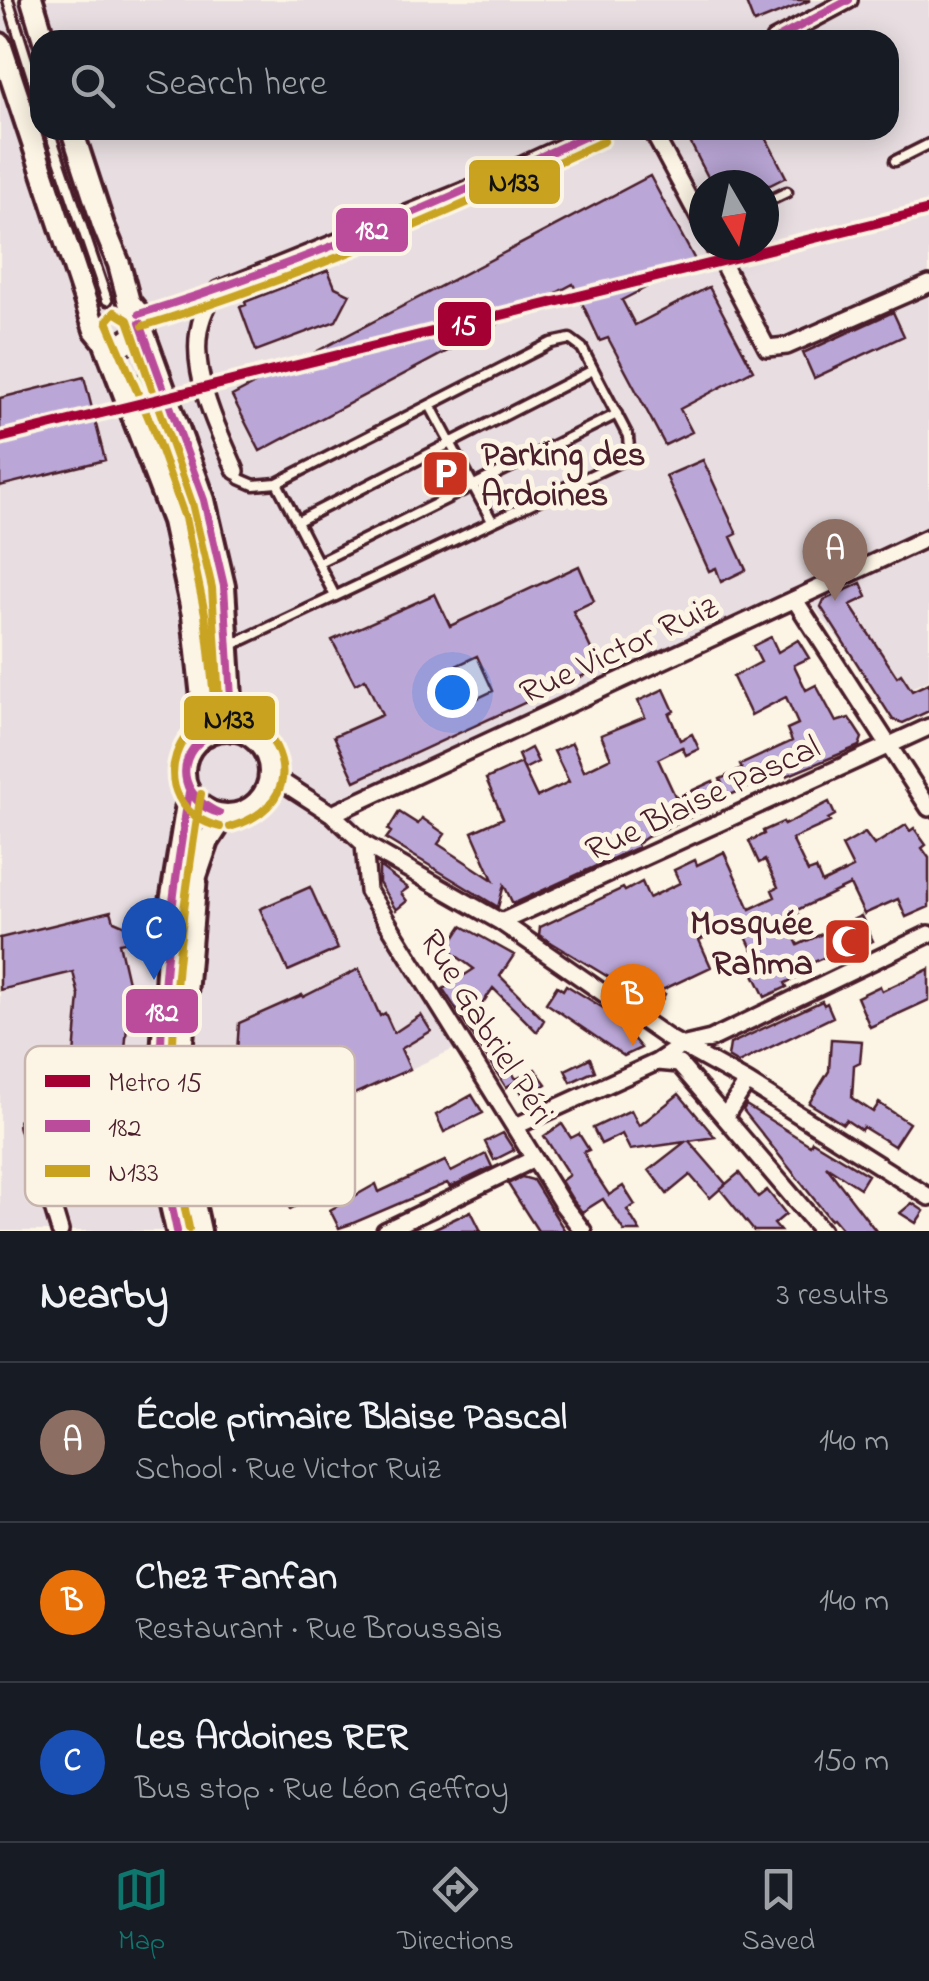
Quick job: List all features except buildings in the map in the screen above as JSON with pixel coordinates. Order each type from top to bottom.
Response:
[{"type":"street","points":[[32,0],[41,30]]},
{"type":"street","points":[[793,30],[849,0]]},
{"type":"street","points":[[0,44],[30,139]]},
{"type":"street","points":[[30,140],[68,259],[172,521],[193,615],[206,736]]},
{"type":"street","points":[[75,140],[129,302],[139,314],[204,500],[224,586],[233,730]]},
{"type":"street","points":[[236,471],[209,406],[198,357],[201,318],[218,290],[486,182],[577,140]]},
{"type":"street","points":[[657,140],[689,200]]},
{"type":"street","points":[[721,260],[766,348],[787,346],[929,284]]},
{"type":"street","points":[[99,332],[115,345],[127,342],[140,323]]},
{"type":"street","name":"Rue Victor Ruiz","points":[[332,814],[929,537]]},
{"type":"street","points":[[795,600],[929,808]]},
{"type":"street","name":"Rue Blaise Pascal","points":[[500,922],[929,727]]},
{"type":"street","points":[[163,1046],[173,887],[189,792],[186,760],[206,736],[233,730],[261,746],[268,759],[267,789],[247,811],[226,816],[209,812],[189,792]]},
{"type":"street","points":[[270,774],[332,814],[364,844],[500,922],[681,1046],[748,1082],[929,1197]]},
{"type":"street","points":[[182,1046],[196,876],[208,841],[226,816]]},
{"type":"street","name":"Rue Gabriel Péri","points":[[364,844],[368,891],[582,1231]]},
{"type":"street","points":[[516,1126],[657,1062],[681,1046],[711,1039],[929,934]]},
{"type":"street","points":[[657,1062],[680,1064],[822,1231]]},
{"type":"street","points":[[726,1116],[748,1082]]},
{"type":"street","points":[[385,1231],[534,1159]]},
{"type":"street","points":[[52,1206],[60,1231]]},
{"type":"street","points":[[171,1206],[177,1231]]},
{"type":"street","points":[[195,1206],[200,1231]]},
{"type":"lane","points":[[8,0],[30,70]]},
{"type":"lane","points":[[52,140],[107,300]]},
{"type":"lane","points":[[895,161],[929,144]]},
{"type":"lane","points":[[779,196],[787,192]]},
{"type":"lane","points":[[228,648],[618,462],[629,448],[628,436],[582,348],[570,339],[551,343],[277,483],[254,485],[240,479],[236,471]]},
{"type":"lane","points":[[298,521],[593,370]]},
{"type":"lane","points":[[430,404],[492,521]]},
{"type":"lane","points":[[319,562],[617,414]]},
{"type":"lane","points":[[277,483],[335,596]]},
{"type":"shaded area","points":[[0,0],[929,0],[929,533],[352,804],[364,844],[368,891],[465,1044],[355,1095],[355,1046],[25,1046],[25,1206],[171,1206],[177,1231],[0,1231]]},
{"type":"shaded area","points":[[929,537],[929,680],[885,699],[806,597]]},
{"type":"green space","points":[[144,372],[199,516],[214,577],[195,564],[185,520],[131,376]]},
{"type":"green space","points":[[198,576],[216,593],[220,664],[215,665]]},
{"type":"metro line","name":"15","points":[[0,438],[929,210]]},
{"type":"transit line","name":"182","points":[[793,30],[849,0]]},
{"type":"transit line","name":"182","points":[[139,314],[372,230],[577,140]]},
{"type":"transit line","name":"N133","points":[[143,326],[319,265],[604,141]]},
{"type":"transit line","name":"N133","points":[[218,734],[205,614],[185,518],[154,431],[107,321],[115,312],[128,320],[192,503],[212,588],[221,731]]},
{"type":"transit line","name":"182","points":[[140,323],[204,500],[224,586],[233,730]]},
{"type":"transit line","name":"N133","points":[[220,827],[194,815],[179,797],[173,776],[176,755],[186,736],[203,723],[223,717],[248,722],[268,735],[276,747],[282,775],[280,788],[266,808],[230,827]]},
{"type":"transit line","name":"182","points":[[203,739],[187,760],[187,780],[198,799],[219,813]]},
{"type":"transit line","name":"182","points":[[203,739],[188,759],[186,781],[197,801],[219,813]]},
{"type":"transit line","name":"182","points":[[161,1046],[167,956],[189,792]]},
{"type":"transit line","name":"N133","points":[[173,1046],[185,901],[201,794]]},
{"type":"transit line","name":"182","points":[[172,1206],[177,1231]]},
{"type":"transit line","name":"N133","points":[[185,1206],[189,1228]]},
{"type":"place","name":"Parking des Ardoines","points":[[446,473]]},
{"type":"place","name":"École primaire Blaise Pascal","points":[[835,601]]},
{"type":"place","name":"Mosquée Rahma","points":[[848,942]]},
{"type":"place","name":"Les Ardoines RER","points":[[154,980]]},
{"type":"place","name":"Chez Fanfan","points":[[633,1046]]}]
